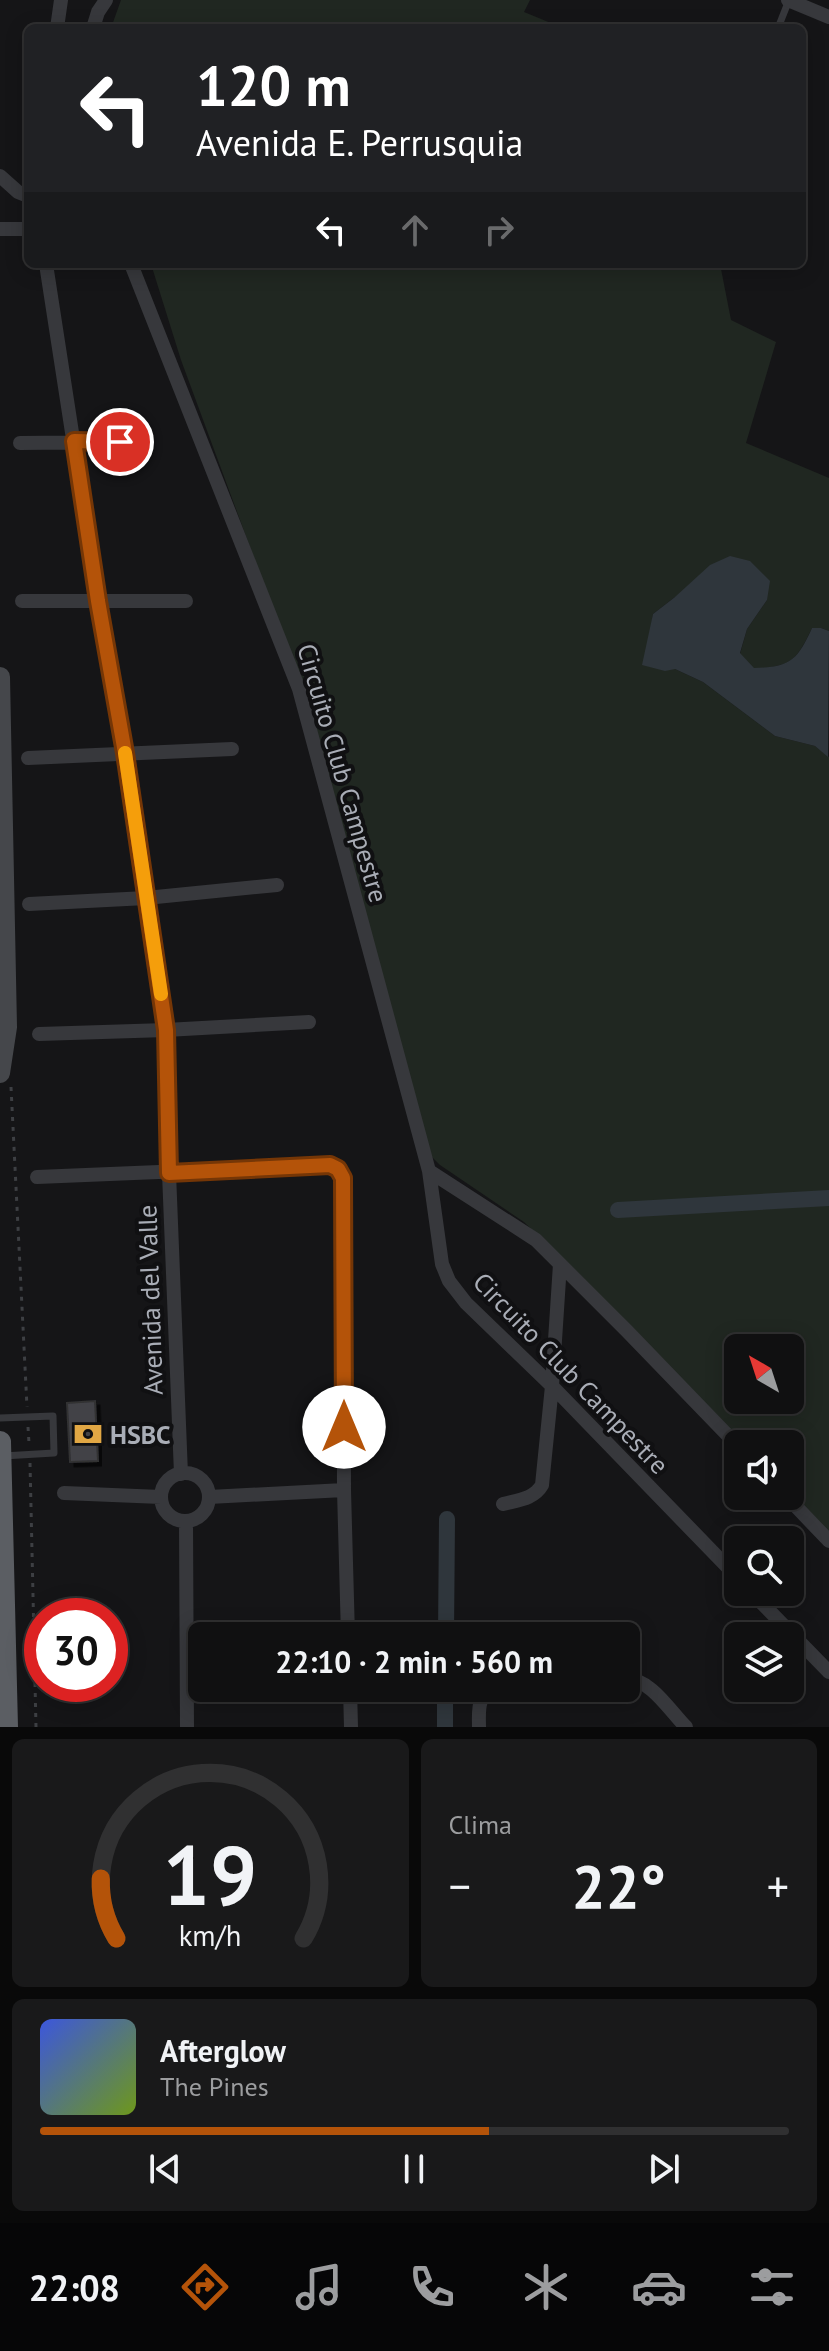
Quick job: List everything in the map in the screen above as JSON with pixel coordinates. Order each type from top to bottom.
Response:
[{"type":"highway","points":[[0,1442],[7,1727]]},
{"type":"main road","points":[[0,677],[7,1027],[5,1074]]},
{"type":"street","points":[[58,24],[61,0]]},
{"type":"street","points":[[94,24],[106,0]]},
{"type":"street","points":[[788,0],[829,17]]},
{"type":"street","points":[[0,176],[24,194]]},
{"type":"street","points":[[0,229],[24,229]]},
{"type":"street","name":"Avenida del Valle","points":[[47,268],[166,1030],[181,1474]]},
{"type":"street","name":"Circuito Club Campestre","points":[[133,268],[299,689],[429,1171],[442,1264],[449,1281],[466,1303],[552,1386],[724,1564]]},
{"type":"street","points":[[20,443],[120,442]]},
{"type":"street","points":[[22,601],[186,601]]},
{"type":"street","points":[[28,758],[232,749]]},
{"type":"street","points":[[29,904],[146,898],[277,885]]},
{"type":"street","points":[[39,1034],[309,1022]]},
{"type":"street","points":[[37,1177],[330,1165],[338,1169],[343,1178],[348,1622]]},
{"type":"street","points":[[429,1171],[536,1240],[724,1431]]},
{"type":"street","points":[[503,1504],[532,1496],[542,1485],[560,1264]]},
{"type":"street","points":[[181,1474],[194,1475],[202,1480],[209,1497],[202,1514],[186,1522],[168,1514],[161,1497],[168,1480],[181,1474]]},
{"type":"street","points":[[209,1497],[344,1490]]},
{"type":"street","points":[[64,1493],[161,1497]]},
{"type":"street","points":[[799,1510],[829,1541]]},
{"type":"street","points":[[186,1522],[187,1727]]},
{"type":"street","points":[[765,1606],[829,1672]]},
{"type":"street","points":[[640,1686],[686,1727]]},
{"type":"street","points":[[350,1702],[351,1727]]},
{"type":"street","points":[[479,1727],[482,1702]]},
{"type":"lane","points":[[779,24],[788,0]]},
{"type":"lane","points":[[0,1418],[53,1416],[54,1453],[0,1456]]},
{"type":"path","points":[[5,1074],[29,1455],[36,1727]]},
{"type":"shaded area","points":[[121,0],[530,0],[524,12],[553,24],[112,24]]},
{"type":"shaded area","points":[[152,268],[721,269],[731,320],[776,342],[746,443],[829,478],[829,631],[812,628],[791,660],[754,669],[740,654],[747,629],[767,600],[675,597],[653,614],[651,627],[675,669],[703,682],[775,736],[815,746],[829,757],[829,1532],[804,1506],[804,1430],[731,1430],[630,1325],[524,1222],[440,1165],[429,1154],[302,688],[181,360]]},
{"type":"shaded area","points":[[730,556],[750,561],[770,581],[767,600],[747,629],[740,653],[754,668],[776,666],[791,660],[802,648],[812,628],[829,631],[828,757],[815,746],[775,736],[703,682],[675,669],[665,671],[642,665],[653,614],[710,565]]},
{"type":"building","points":[[95,1401],[98,1461],[70,1462],[67,1403]]},
{"type":"waterway","points":[[618,1210],[829,1198]]},
{"type":"waterway","points":[[446,1622],[447,1519]]},
{"type":"waterway","points":[[445,1702],[445,1727]]},
{"type":"slow traffic","points":[[125,753],[161,994]]},
{"type":"place","name":"HSBC","points":[[88,1434]]},
{"type":"route","points":[[120,442],[74,441],[166,1030],[169,1173],[330,1165],[341,1173],[344,1427]]}]
